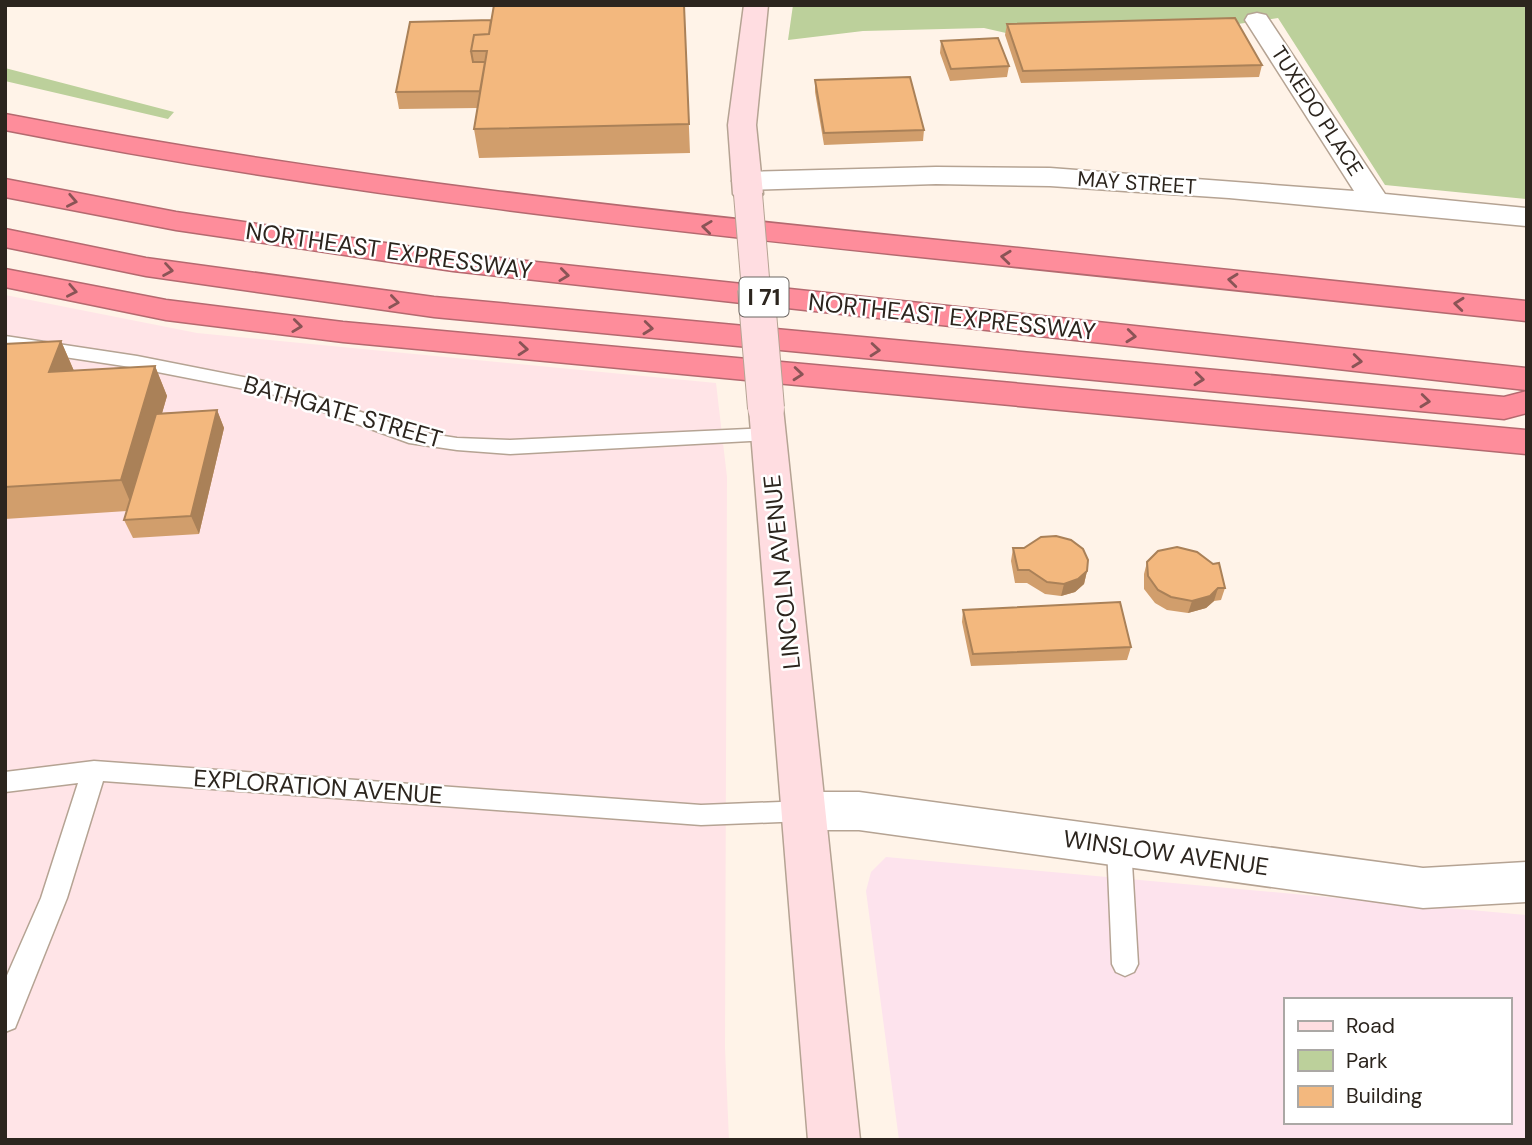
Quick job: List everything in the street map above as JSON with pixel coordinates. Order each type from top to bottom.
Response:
[{"type":"highway","points":[[5,122],[206,162],[435,195],[725,229],[1527,311]]},
{"type":"highway","name":"NORTHEAST EXPRESSWAY","points":[[5,188],[176,221],[453,262],[1527,379]]},
{"type":"highway","points":[[5,239],[146,267],[434,307],[1504,408],[1527,402]]},
{"type":"highway","points":[[5,278],[166,310],[343,332],[1527,442]]},
{"type":"street","name":"LINCOLN AVENUE","points":[[756,5],[741,125],[834,1140]]},
{"type":"street","name":"TUXEDO PLACE","points":[[1257,20],[1376,203]]},
{"type":"street","name":"MAY STREET","points":[[747,188],[955,175],[1050,177],[1527,217]]},
{"type":"street","name":"WINSLOW AVENUE","points":[[805,811],[859,811],[1423,888],[1525,885]]},
{"type":"lane","name":"BATHGATE STREET","points":[[5,342],[137,362],[284,391],[416,438],[457,444],[510,446],[767,421]]},
{"type":"lane","name":"EXPLORATION AVENUE","points":[[5,782],[94,771],[701,815],[805,811]]},
{"type":"lane","points":[[5,1020],[9,993],[54,898],[94,771]]},
{"type":"lane","points":[[1119,846],[1125,964]]},
{"type":"shaded area","points":[[5,295],[197,333],[716,383],[727,477],[725,1048],[729,1140],[5,1140]]},
{"type":"shaded area","points":[[886,857],[1527,915],[1527,1140],[899,1140],[866,891],[871,872]]},
{"type":"green space","points":[[793,5],[1527,5],[1527,199],[1385,185],[1278,18],[1231,25],[1006,33],[984,28],[863,31],[788,40]]},
{"type":"green space","points":[[5,68],[174,112],[168,119],[5,81]]},
{"type":"building","points":[[494,5],[684,5],[689,124],[474,129],[487,51],[471,51],[474,35],[489,34]]},
{"type":"building","points":[[1235,18],[1262,65],[1023,71],[1007,24]]},
{"type":"building","points":[[491,20],[489,34],[474,35],[471,51],[473,62],[485,62],[480,91],[396,92],[410,22]]},
{"type":"building","points":[[998,38],[1009,66],[951,69],[941,41]]},
{"type":"building","points":[[910,77],[924,130],[824,133],[815,80]]},
{"type":"building","points":[[61,341],[49,372],[155,366],[121,480],[5,487],[5,344]]},
{"type":"building","points":[[217,410],[191,516],[124,520],[156,414]]},
{"type":"building","points":[[1056,536],[1071,540],[1083,549],[1088,560],[1087,571],[1078,579],[1064,584],[1047,582],[1029,570],[1018,570],[1013,548],[1024,548],[1041,537]]},
{"type":"building","points":[[1177,547],[1197,552],[1213,564],[1219,563],[1225,588],[1218,588],[1210,596],[1192,601],[1171,597],[1158,590],[1148,576],[1147,562],[1158,551]]},
{"type":"building","points":[[1120,602],[1131,647],[973,654],[963,610]]}]
